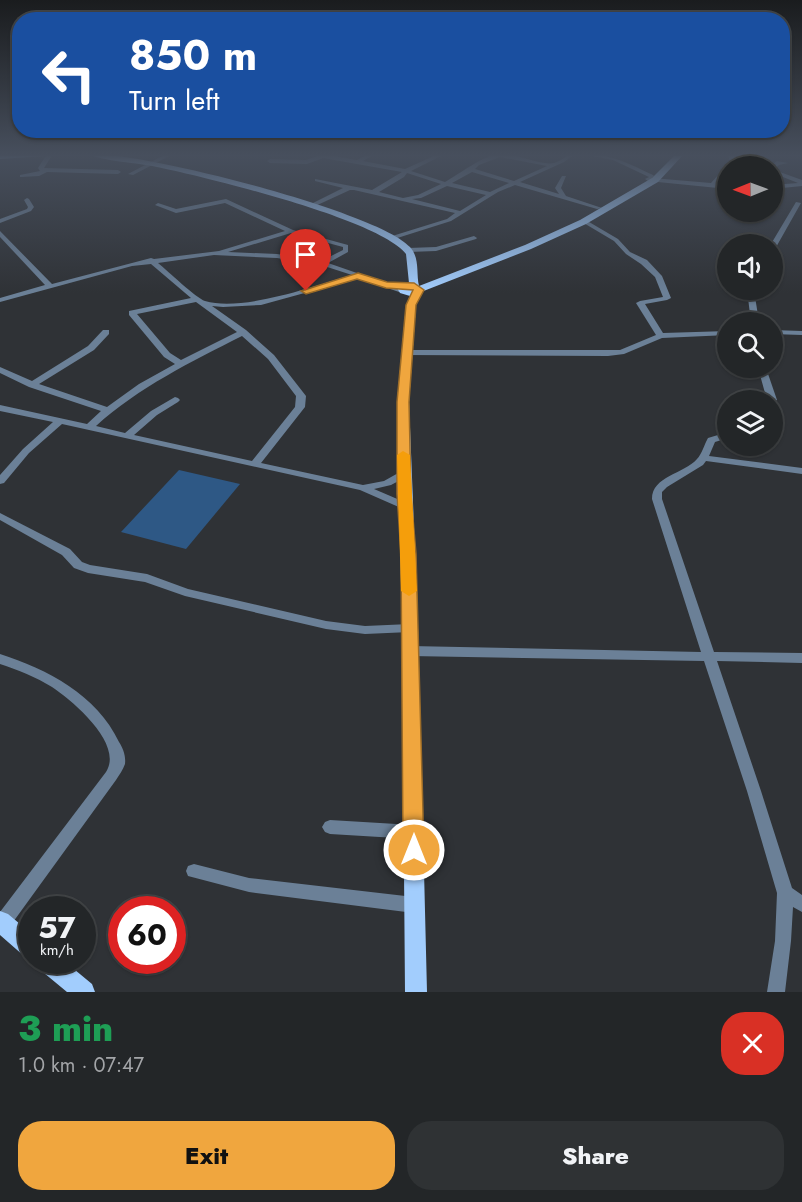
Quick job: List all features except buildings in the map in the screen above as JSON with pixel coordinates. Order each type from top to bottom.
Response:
[{"type":"main road","points":[[293,200],[391,238],[408,250],[412,258],[403,402],[410,628],[416,992]]},
{"type":"main road","points":[[411,288],[523,245],[612,200]]},
{"type":"main road","points":[[411,288],[443,281],[528,247],[584,221],[616,200]]},
{"type":"main road","points":[[1,922],[18,936]]},
{"type":"main road","points":[[63,974],[84,992]]},
{"type":"street","points":[[0,221],[31,209],[27,200]]},
{"type":"street","points":[[311,206],[323,200]]},
{"type":"street","points":[[404,200],[462,213]]},
{"type":"street","points":[[391,238],[449,220],[481,200]]},
{"type":"street","points":[[576,200],[599,208]]},
{"type":"street","points":[[158,205],[176,211],[223,201],[291,231],[339,243],[347,248],[322,263]]},
{"type":"street","points":[[780,234],[798,203]]},
{"type":"street","points":[[584,221],[616,240],[658,276],[667,298],[640,303],[661,336]]},
{"type":"street","points":[[214,253],[291,231]]},
{"type":"street","points":[[0,233],[50,286]]},
{"type":"street","points":[[408,250],[436,249],[474,238]]},
{"type":"street","points":[[0,300],[101,271],[151,260],[214,253],[277,256],[322,263],[386,285],[411,288]]},
{"type":"street","points":[[151,260],[200,301],[243,332],[271,357],[301,396],[300,407],[255,464]]},
{"type":"street","points":[[181,364],[167,355],[132,313],[200,301],[223,305],[261,303],[358,276]]},
{"type":"street","points":[[212,309],[223,305]]},
{"type":"street","points":[[32,385],[91,348],[106,332]]},
{"type":"street","points":[[88,428],[106,410],[148,382],[243,332]]},
{"type":"street","points":[[783,332],[802,333]]},
{"type":"street","points":[[407,354],[621,352],[661,336],[717,333]]},
{"type":"street","points":[[0,370],[32,385],[106,410]]},
{"type":"street","points":[[127,436],[154,413],[175,400]]},
{"type":"street","points":[[0,408],[363,488],[386,496],[404,490]]},
{"type":"street","points":[[0,481],[26,451],[59,422]]},
{"type":"street","points":[[717,438],[711,440],[703,458],[663,485],[657,492],[657,499],[754,790],[785,893],[783,941],[776,992]]},
{"type":"street","points":[[703,458],[802,471]]},
{"type":"street","points":[[363,488],[387,483],[404,490]]},
{"type":"street","points":[[386,496],[387,483]]},
{"type":"street","points":[[0,516],[66,552],[78,565],[88,569],[147,578],[205,597],[326,625],[365,630],[410,628]]},
{"type":"street","points":[[410,651],[802,658]]},
{"type":"street","points":[[0,659],[55,682],[75,697],[103,727],[117,754],[118,762],[111,776],[1,922]]},
{"type":"street","points":[[330,827],[414,832]]},
{"type":"street","points":[[194,872],[249,885],[414,905]]},
{"type":"street","points":[[785,893],[802,904]]},
{"type":"shaded area","points":[[179,470],[240,484],[186,549],[121,532]]},
{"type":"slow traffic","points":[[403,455],[409,591]]},
{"type":"route","points":[[306,291],[358,276],[386,285],[414,286],[419,290],[411,305],[403,402],[414,850]]}]
